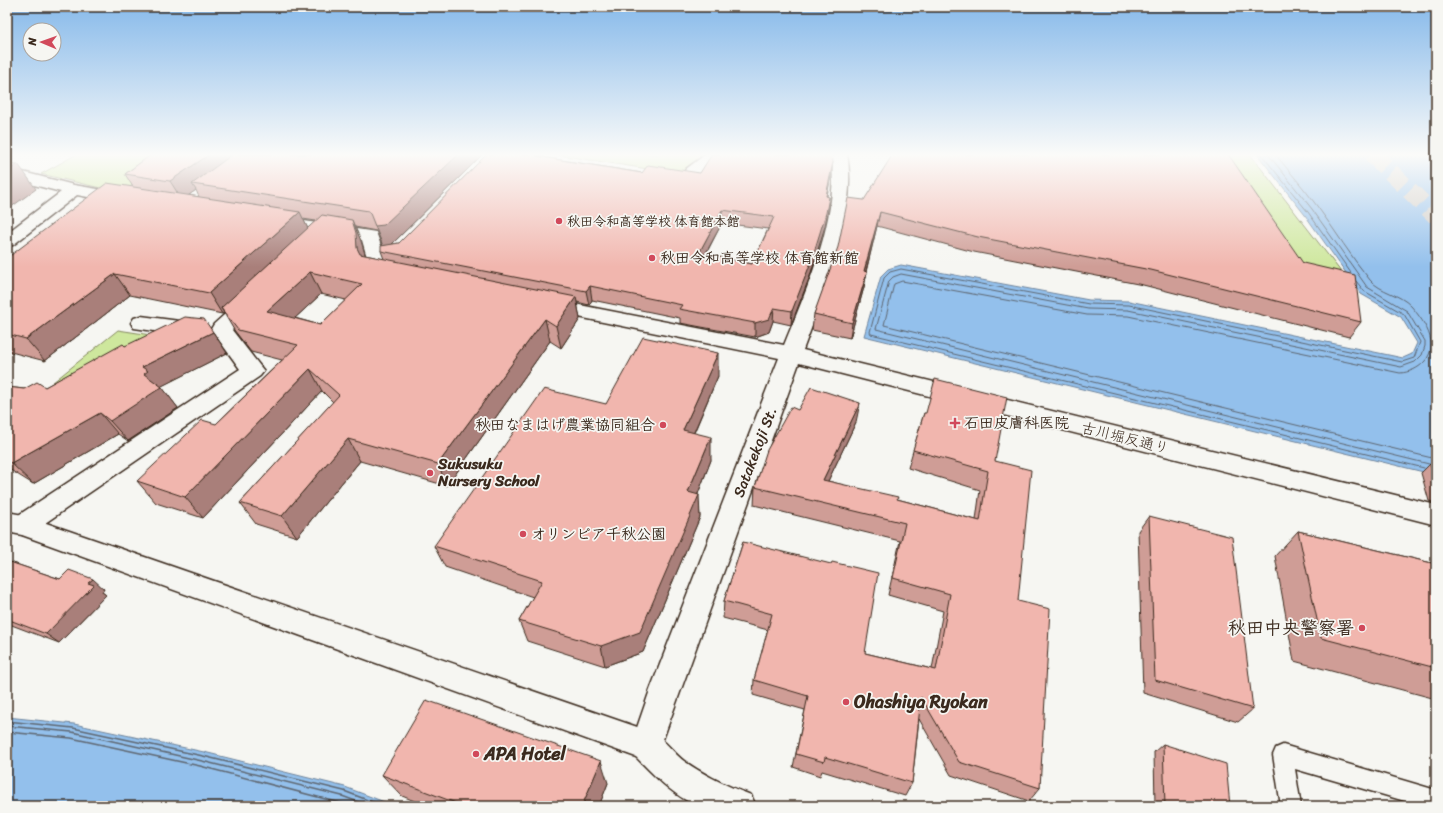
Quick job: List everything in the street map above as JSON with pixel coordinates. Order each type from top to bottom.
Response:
[{"type":"street","points":[[7,241],[71,192]]},
{"type":"street","points":[[92,192],[130,196]]},
{"type":"street","name":"Satakekoji St.","points":[[646,745],[665,690],[826,262],[836,216],[839,192]]},
{"type":"street","points":[[264,219],[370,236],[382,253],[376,270],[408,276]]},
{"type":"street","points":[[311,245],[327,229]]},
{"type":"street","points":[[15,523],[253,372],[221,329],[266,287]]},
{"type":"street","name":"古川堀反通り","points":[[533,302],[792,354],[1436,515]]},
{"type":"street","points":[[141,323],[224,333]]},
{"type":"street","points":[[15,523],[646,745],[672,771],[702,792],[735,805]]},
{"type":"lane","points":[[1291,806],[1283,755],[1436,800]]},
{"type":"green space","points":[[1244,192],[1279,192],[1348,281],[1307,273]]},
{"type":"green space","points":[[118,330],[177,339],[47,387]]},
{"type":"water","points":[[1287,192],[1436,192],[1436,475],[864,336],[881,276],[888,269],[901,265],[1089,300],[1129,301],[1403,358],[1412,354],[1417,343],[1401,317],[1361,294]]},
{"type":"water","points":[[7,717],[74,724],[204,752],[345,787],[395,806],[7,806]]},
{"type":"building","points":[[95,192],[166,192],[300,212],[209,293],[115,274],[26,339],[7,334],[7,258]]},
{"type":"building","points":[[244,192],[419,192],[384,225],[375,226],[369,211]]},
{"type":"building","points":[[449,192],[827,192],[826,196],[829,197],[826,213],[811,262],[792,311],[774,308],[769,319],[755,323],[679,309],[682,305],[590,286],[586,291],[381,251],[381,246],[399,243]],"holes":[[[722,210],[774,217],[752,264],[699,253]]]},
{"type":"building","points":[[869,192],[1254,192],[1303,263],[1355,275],[1361,322],[1151,270],[978,237],[880,212],[864,271],[867,272],[852,323],[814,314],[838,247],[848,198],[864,200]]},
{"type":"building","points":[[322,215],[352,220],[356,233],[357,248],[360,254],[576,297],[556,326],[545,319],[438,464],[348,439],[282,516],[240,503],[339,395],[310,369],[185,497],[137,481],[202,420],[216,424],[298,345],[238,330],[221,308]],"holes":[[[310,272],[362,284],[320,325],[267,311]]]},
{"type":"building","points":[[185,317],[204,319],[213,332],[142,367],[148,371],[144,374],[162,387],[110,421],[100,413],[11,463],[7,461],[7,387],[24,389],[37,382],[45,387],[123,344],[125,346]]},
{"type":"building","points":[[643,337],[718,353],[683,430],[711,437],[688,492],[699,495],[640,632],[601,646],[519,621],[542,581],[434,546],[544,389],[606,404]]},
{"type":"building","points":[[935,379],[1007,397],[995,461],[1031,470],[1018,601],[1050,609],[1040,788],[959,762],[921,697],[912,783],[825,757],[824,762],[796,754],[808,696],[754,680],[772,614],[724,601],[743,542],[831,564],[832,562],[878,573],[865,653],[936,670],[950,594],[893,578],[905,523],[755,487],[767,450],[791,407],[798,410],[811,387],[860,403],[823,480],[898,497],[897,499],[980,521],[988,471],[913,450],[924,413],[926,413]]},
{"type":"building","points":[[1430,464],[1436,465],[1436,482]]},
{"type":"building","points":[[1149,516],[1232,537],[1253,709],[1155,680]]},
{"type":"building","points":[[1298,531],[1436,564],[1436,668],[1321,638]]},
{"type":"building","points":[[7,561],[60,579],[69,570],[93,579],[88,583],[94,585],[46,634],[7,619]]},
{"type":"building","name":"APA Hotel","points":[[426,700],[601,761],[582,806],[464,806],[382,775]]},
{"type":"building","points":[[1163,744],[1226,764],[1230,806],[1165,806]]},
{"type":"tunnel","points":[[1411,192],[1436,216]]},
{"type":"place","name":"秋田令和高等学校 体育館本館","points":[[559,221]]},
{"type":"place","name":"秋田令和高等学校 体育館新館","points":[[652,258]]},
{"type":"place","name":"石田皮膚科医院","points":[[955,423]]},
{"type":"place","name":"秋田なまはげ農業協同組合","points":[[663,425]]},
{"type":"place","name":"Sukusuku Nursery School","points":[[430,473]]},
{"type":"place","name":"オリンピア千秋公園","points":[[523,534]]},
{"type":"place","name":"秋田中央警察署","points":[[1362,628]]},
{"type":"place","name":"Ohashiya Ryokan","points":[[846,702]]},
{"type":"place","name":"APA Hotel","points":[[476,754]]}]
